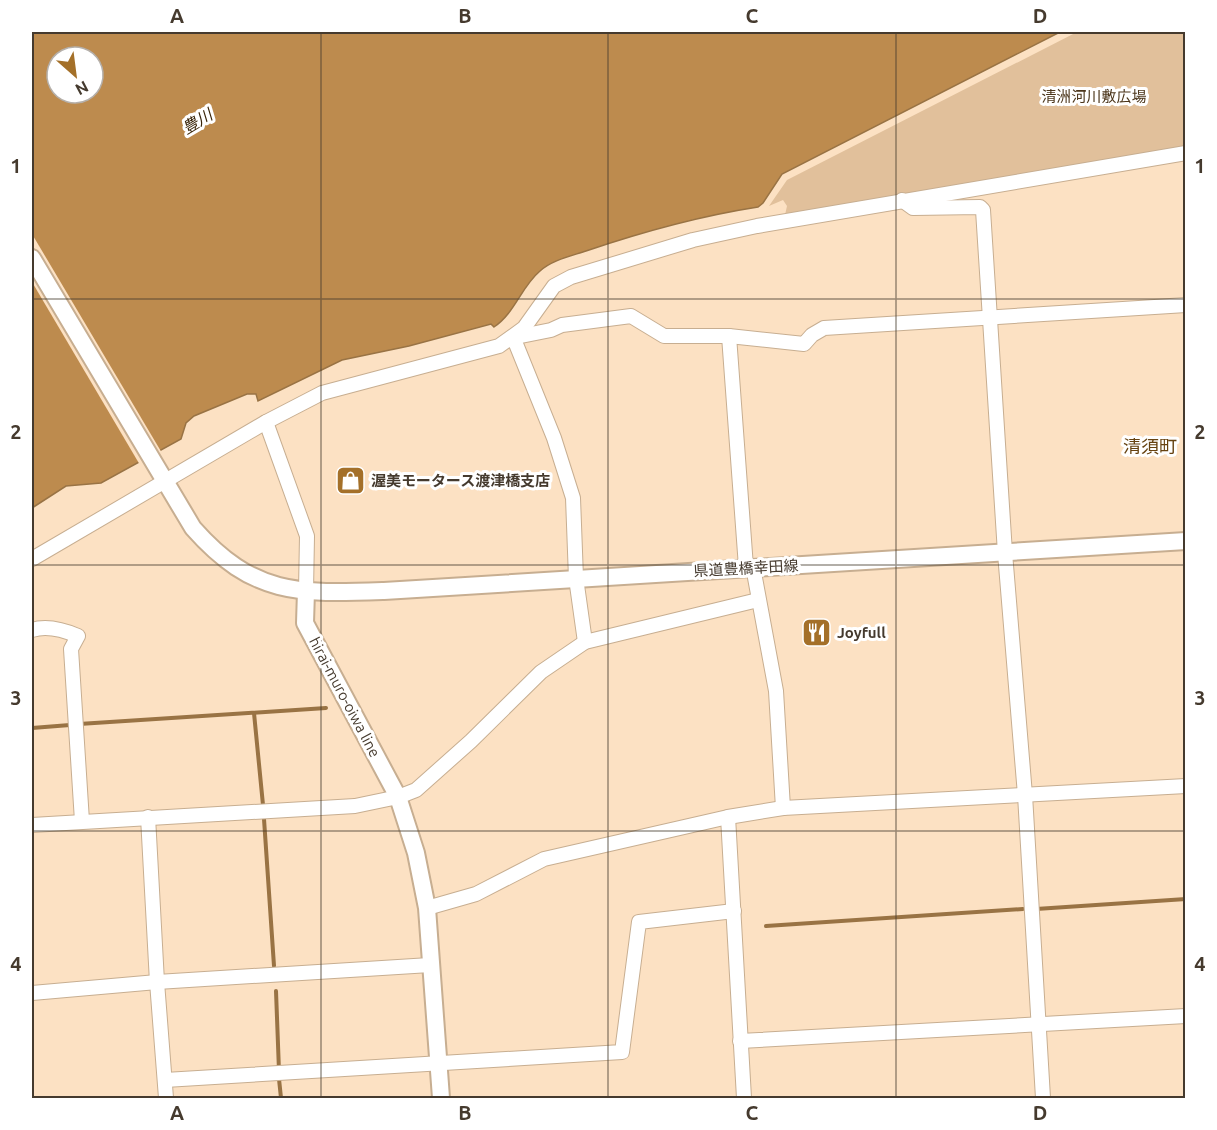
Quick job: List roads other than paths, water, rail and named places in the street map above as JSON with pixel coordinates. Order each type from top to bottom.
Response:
[{"type":"main road","points":[[32,258],[193,528],[209,546],[240,571],[279,588],[306,591]]},
{"type":"main road","name":"県道豊橋幸田線","points":[[306,591],[335,593],[384,591],[1185,541]]},
{"type":"main road","name":"hirai-muro-oiwa line","points":[[306,591],[305,623],[398,797],[416,853],[427,908],[441,1098]]},
{"type":"street","points":[[32,559],[163,480],[322,393],[499,346],[524,328],[554,286],[585,272],[704,238],[757,226],[1185,153]]},
{"type":"street","points":[[902,200],[913,208],[980,207],[984,210],[1005,553],[1025,795],[1043,1098]]},
{"type":"street","points":[[511,338],[551,330],[562,325],[632,316],[664,336],[729,336],[804,344],[812,334],[824,328],[1185,305]]},
{"type":"street","points":[[729,336],[749,567],[776,691],[783,808]]},
{"type":"street","points":[[511,338],[516,344],[554,438],[573,498],[576,578],[585,642]]},
{"type":"street","points":[[266,422],[307,536],[306,591]]},
{"type":"street","points":[[32,825],[355,806],[398,797],[416,790],[471,741],[541,672],[585,642],[758,600]]},
{"type":"street","points":[[32,630],[37,628],[62,630],[78,636],[71,649],[82,821]]},
{"type":"street","points":[[427,908],[476,894],[544,859],[728,817],[783,808],[1185,786]]},
{"type":"street","points":[[148,817],[166,1098]]},
{"type":"street","points":[[728,817],[744,1098]]},
{"type":"street","points":[[165,1080],[622,1052],[639,922],[734,911]]},
{"type":"street","points":[[32,993],[157,982],[430,965]]},
{"type":"street","points":[[740,1041],[1185,1016]]},
{"type":"water","name":"豊川","points":[[32,32],[1060,32],[782,174],[758,207],[671,225],[556,261],[533,277],[507,315],[494,327],[491,324],[409,346],[342,360],[258,401],[256,394],[247,394],[194,416],[186,423],[181,439],[101,483],[66,486],[32,508]]},
{"type":"waterway","points":[[79,724],[326,708]]},
{"type":"waterway","points":[[254,713],[263,805]]},
{"type":"waterway","points":[[32,728],[70,725]]},
{"type":"waterway","points":[[264,819],[274,966]]},
{"type":"waterway","points":[[1036,909],[1186,899]]},
{"type":"waterway","points":[[766,926],[1023,909]]},
{"type":"waterway","points":[[276,991],[279,1071]]},
{"type":"waterway","points":[[279,1079],[281,1098]]},
{"type":"place","name":"渥美モータース渡津橋支店","points":[[350,480]]},
{"type":"place","name":"Joyfull","points":[[816,632]]},
{"type":"district","name":"清須町","points":[[1150,446]]},
{"type":"park label","name":"清洲河川敷広場","points":[[1094,96]]}]
